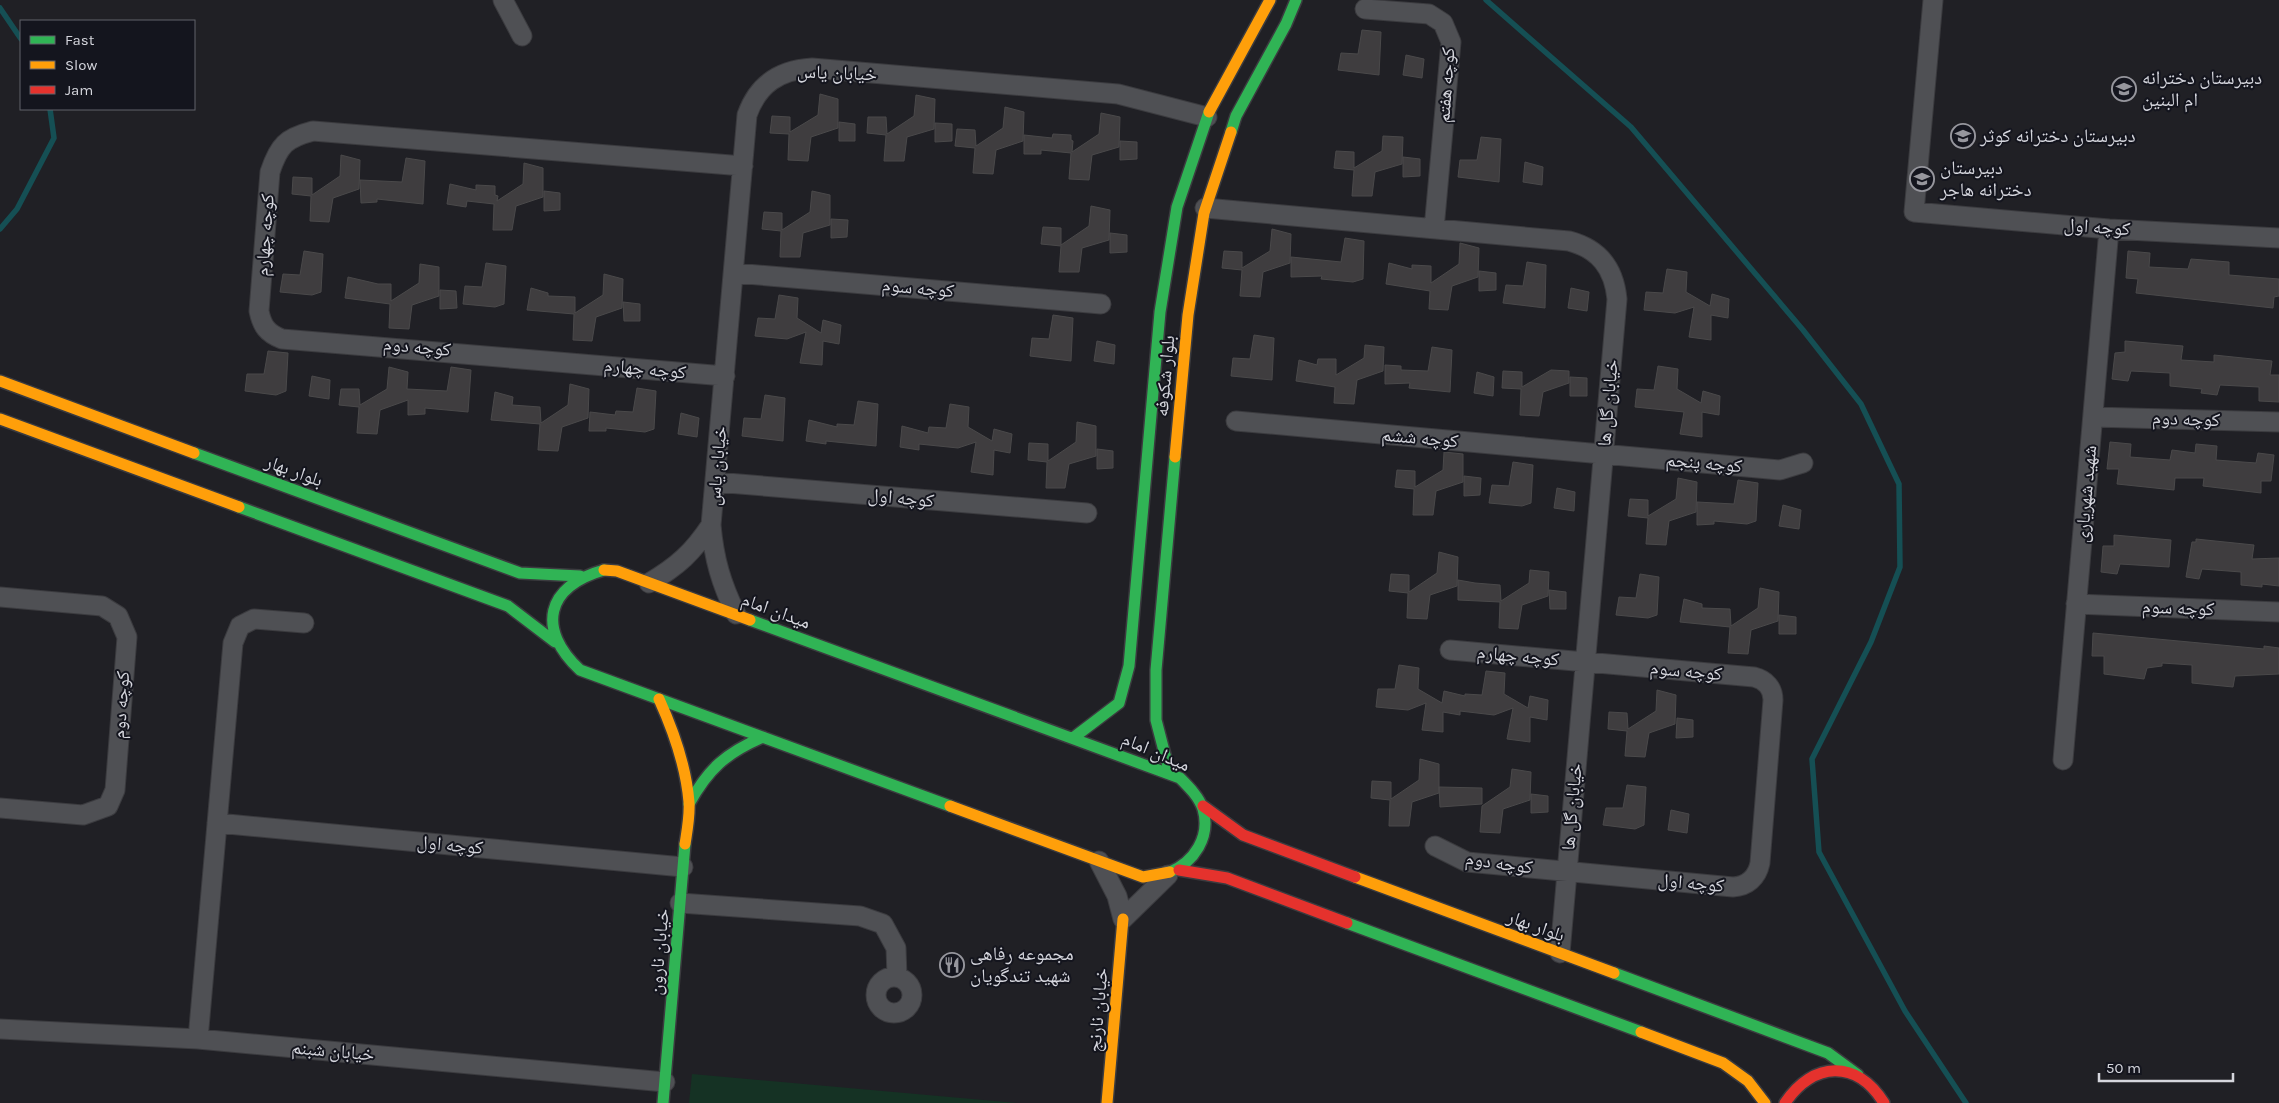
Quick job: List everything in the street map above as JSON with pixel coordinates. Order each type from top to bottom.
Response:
[{"type":"street","points":[[503,0],[522,36]]},
{"type":"street","name":"بلوار شکوفه","points":[[1073,738],[1119,703],[1129,666],[1160,312],[1177,207],[1211,105],[1257,20],[1270,0]]},
{"type":"street","name":"بلوار شکوفه","points":[[1170,774],[1156,720],[1156,670],[1188,315],[1205,208],[1236,116],[1286,24],[1296,0]]},
{"type":"street","name":"کوچه اول","points":[[1933,0],[1914,212],[2109,229],[2279,238]]},
{"type":"street","name":"کوچه هفتم","points":[[1366,9],[1429,14],[1443,23],[1451,42],[1434,229]]},
{"type":"street","name":"خیابان یاس","points":[[736,614],[722,586],[716,564],[711,525],[747,115],[760,89],[784,72],[812,68],[1118,94],[1207,117]]},
{"type":"street","name":"کوچه چهارم","points":[[725,376],[282,339],[270,334],[262,323],[259,311],[270,172],[277,151],[292,137],[313,131],[743,166]]},
{"type":"street","name":"خیابان گل ها","points":[[1205,208],[1569,242],[1582,245],[1594,251],[1604,261],[1614,279],[1617,299],[1560,953]]},
{"type":"street","name":"شهید شهریاری","points":[[2063,760],[2109,229]]},
{"type":"street","name":"کوچه سوم","points":[[734,273],[1102,304]]},
{"type":"street","name":"بلوار بهار","points":[[0,382],[520,573],[580,576]]},
{"type":"street","name":"کوچه دوم","points":[[2093,417],[2279,422]]},
{"type":"street","points":[[0,419],[508,606],[555,642],[561,653],[580,670],[1143,877],[1173,873],[1227,878],[1723,1063],[1748,1081],[1765,1103]]},
{"type":"street","name":"کوچه ششم","points":[[1236,421],[1604,454]]},
{"type":"street","name":"کوچه پنجم","points":[[1604,454],[1780,470],[1803,463]]},
{"type":"street","name":"کوچه اول","points":[[715,482],[1087,513]]},
{"type":"street","points":[[649,583],[674,568],[695,549],[711,525]]},
{"type":"street","name":"میدان امام","points":[[555,642],[552,623],[555,605],[561,593],[580,576],[592,571],[617,571],[1170,774],[1190,785],[1203,806],[1206,830],[1202,842],[1189,863],[1173,873]]},
{"type":"street","name":"کوچه دوم","points":[[0,597],[102,606],[118,616],[126,638],[115,790],[108,806],[83,815],[0,808]]},
{"type":"street","name":"کوچه سوم","points":[[2076,604],[2279,612]]},
{"type":"street","points":[[198,1039],[233,643],[240,626],[254,619],[304,623]]},
{"type":"street","name":"کوچه چهارم","points":[[1450,650],[1585,662]]},
{"type":"street","name":"کوچه سوم","points":[[1585,662],[1754,677],[1763,680],[1770,686],[1773,700]]},
{"type":"street","points":[[659,699],[675,732],[685,767],[689,804]]},
{"type":"street","name":"کوچه اول","points":[[1567,871],[1733,887],[1749,882],[1757,874],[1760,863],[1773,700]]},
{"type":"street","points":[[689,804],[701,781],[718,762],[739,747],[763,737]]},
{"type":"street","name":"خیابان نارون","points":[[663,1103],[689,804]]},
{"type":"street","name":"بلوار بهار","points":[[1203,806],[1243,835],[1828,1053],[1869,1081],[1878,1090],[1884,1103]]},
{"type":"street","name":"کوچه اول","points":[[217,823],[683,867]]},
{"type":"street","name":"کوچه دوم","points":[[1435,846],[1467,862],[1567,871]]},
{"type":"street","points":[[1099,861],[1116,896],[1123,919],[1173,873]]},
{"type":"street","points":[[680,903],[860,916],[883,924],[896,948],[897,977]]},
{"type":"street","name":"خیابان نارنج","points":[[1107,1103],[1123,919]]},
{"type":"street","name":"خیابان شبنم","points":[[0,1029],[198,1039],[665,1082]]},
{"type":"street","points":[[1785,1103],[1797,1086],[1819,1072],[1832,1070],[1858,1075]]},
{"type":"green space","points":[[692,1074],[1017,1103],[689,1103]]},
{"type":"building","points":[[1362,30],[1381,32],[1379,75],[1338,70],[1341,53],[1358,54]]},
{"type":"building","points":[[1406,55],[1424,59],[1422,78],[1403,75]]},
{"type":"building","points":[[820,94],[838,99],[838,128],[811,137],[808,161],[788,160],[789,134],[770,133],[772,116],[790,117],[790,132],[818,115]]},
{"type":"building","points":[[916,95],[935,99],[934,129],[907,137],[904,161],[884,161],[886,135],[867,133],[868,117],[886,117],[887,134],[914,116]]},
{"type":"building","points":[[1005,107],[1024,112],[1023,141],[996,150],[993,174],[973,173],[975,148],[955,146],[957,129],[975,130],[976,146],[1003,128]]},
{"type":"building","points":[[1101,113],[1120,117],[1119,147],[1092,155],[1089,180],[1069,179],[1071,153],[1041,150],[1041,154],[1024,154],[1024,135],[1052,138],[1053,134],[1071,135],[1071,140],[1073,141],[1072,152],[1099,134]]},
{"type":"building","points":[[839,122],[855,124],[855,141],[839,141]]},
{"type":"building","points":[[935,123],[952,124],[952,141],[935,142]]},
{"type":"building","points":[[1383,136],[1403,137],[1402,164],[1375,172],[1372,196],[1352,196],[1354,170],[1334,168],[1336,151],[1354,152],[1354,168],[1382,151]]},
{"type":"building","points":[[1481,137],[1501,139],[1499,182],[1458,177],[1460,160],[1477,160]]},
{"type":"building","points":[[1120,141],[1137,142],[1137,159],[1120,160]]},
{"type":"building","points":[[341,155],[360,160],[359,189],[333,198],[329,222],[310,221],[311,196],[292,194],[293,177],[312,178],[312,195],[340,176]]},
{"type":"building","points":[[1403,157],[1420,159],[1420,176],[1403,177]]},
{"type":"building","points":[[406,158],[425,161],[423,204],[377,199],[377,202],[361,203],[360,180],[402,182]]},
{"type":"building","points":[[1525,162],[1543,167],[1542,185],[1523,182]]},
{"type":"building","points":[[524,163],[543,168],[543,197],[516,206],[512,230],[493,230],[494,204],[467,201],[466,207],[447,204],[450,184],[476,190],[476,185],[495,186],[495,195],[498,196],[497,201],[523,184]]},
{"type":"building","points":[[544,191],[560,193],[560,210],[544,211]]},
{"type":"building","points":[[812,191],[830,195],[830,225],[803,233],[800,257],[780,257],[781,231],[762,229],[764,212],[782,213],[782,230],[810,212]]},
{"type":"building","points":[[1091,206],[1110,210],[1109,240],[1082,248],[1079,272],[1059,272],[1061,246],[1041,244],[1043,227],[1061,228],[1061,245],[1089,226]]},
{"type":"building","points":[[831,219],[848,220],[847,237],[831,238]]},
{"type":"building","points":[[1272,229],[1291,234],[1290,263],[1263,272],[1260,297],[1240,296],[1242,270],[1222,268],[1224,251],[1242,252],[1242,268],[1270,251]]},
{"type":"building","points":[[1110,233],[1127,235],[1127,252],[1110,253]]},
{"type":"building","points":[[1345,238],[1364,241],[1363,279],[1353,282],[1321,279],[1322,276],[1291,277],[1291,257],[1341,262]]},
{"type":"building","points":[[1460,243],[1479,248],[1478,277],[1452,286],[1448,310],[1429,309],[1430,291],[1386,284],[1389,263],[1412,269],[1412,265],[1431,266],[1431,283],[1459,264]]},
{"type":"building","points":[[304,251],[323,254],[321,292],[312,295],[280,292],[283,274],[300,275]]},
{"type":"building","points":[[2128,251],[2150,253],[2149,267],[2188,269],[2191,259],[2229,262],[2229,275],[2279,279],[2279,296],[2274,297],[2273,308],[2136,293],[2138,279],[2126,278]]},
{"type":"building","points":[[1527,262],[1546,265],[1545,308],[1503,303],[1506,285],[1523,286]]},
{"type":"building","points":[[486,263],[506,266],[504,304],[495,307],[463,304],[465,286],[482,287]]},
{"type":"building","points":[[420,264],[439,267],[439,296],[412,305],[409,329],[389,328],[390,304],[345,298],[348,277],[378,284],[391,284],[391,301],[419,283]]},
{"type":"building","points":[[1667,269],[1687,272],[1686,292],[1710,306],[1712,294],[1729,299],[1728,318],[1711,315],[1711,340],[1689,337],[1694,307],[1675,313],[1644,310],[1646,292],[1663,293]]},
{"type":"building","points":[[1479,271],[1496,273],[1496,290],[1479,291]]},
{"type":"building","points":[[604,274],[623,279],[622,308],[596,317],[592,341],[573,340],[574,314],[527,310],[531,288],[548,293],[548,296],[575,297],[575,313],[603,295]]},
{"type":"building","points":[[1571,288],[1589,292],[1587,311],[1568,308]]},
{"type":"building","points":[[440,290],[456,291],[457,308],[440,309]]},
{"type":"building","points":[[779,295],[798,298],[797,318],[821,333],[823,320],[841,325],[839,344],[823,341],[822,365],[800,363],[806,332],[787,339],[755,336],[758,318],[775,319]]},
{"type":"building","points":[[623,302],[640,304],[640,321],[624,321]]},
{"type":"building","points":[[1053,315],[1073,318],[1071,361],[1030,356],[1032,338],[1049,339]]},
{"type":"building","points":[[1254,335],[1274,338],[1272,380],[1231,376],[1233,358],[1250,359]]},
{"type":"building","points":[[1097,341],[1115,345],[1114,364],[1094,361]]},
{"type":"building","points":[[2125,341],[2183,346],[2181,360],[2214,362],[2214,355],[2272,361],[2270,375],[2279,375],[2279,402],[2259,401],[2259,387],[2220,385],[2217,395],[2201,393],[2202,389],[2170,386],[2170,373],[2131,371],[2128,381],[2112,379],[2115,353],[2125,352]]},
{"type":"building","points":[[1365,345],[1384,347],[1383,371],[1357,380],[1354,404],[1334,403],[1335,387],[1296,381],[1299,360],[1317,365],[1318,359],[1336,359],[1336,375],[1364,358]]},
{"type":"building","points":[[1432,347],[1452,350],[1450,392],[1409,388],[1410,383],[1385,384],[1385,365],[1401,366],[1401,370],[1428,371]]},
{"type":"building","points":[[268,351],[288,353],[286,391],[276,395],[245,391],[247,374],[264,374]]},
{"type":"building","points":[[1658,366],[1678,369],[1677,389],[1701,403],[1703,391],[1720,396],[1719,415],[1702,412],[1702,437],[1680,434],[1684,412],[1635,407],[1637,389],[1654,390]]},
{"type":"building","points":[[389,367],[408,372],[407,389],[447,391],[451,367],[471,370],[468,412],[425,408],[425,414],[408,415],[408,400],[380,410],[377,434],[357,433],[359,407],[339,405],[341,389],[359,389],[360,405],[387,389]]},
{"type":"building","points":[[1551,370],[1569,371],[1569,383],[1543,392],[1539,416],[1520,415],[1521,389],[1502,388],[1503,371],[1522,372],[1522,387]]},
{"type":"building","points":[[1477,372],[1494,377],[1493,396],[1474,393]]},
{"type":"building","points":[[312,376],[330,380],[329,399],[309,396]]},
{"type":"building","points":[[1570,377],[1587,378],[1587,396],[1570,396]]},
{"type":"building","points":[[570,384],[589,389],[588,418],[562,427],[558,451],[538,450],[540,424],[491,420],[495,392],[513,397],[512,405],[540,407],[541,423],[568,405]]},
{"type":"building","points":[[637,388],[656,391],[654,429],[645,432],[606,428],[606,431],[589,431],[590,412],[615,415],[616,411],[633,412]]},
{"type":"building","points":[[765,395],[785,398],[783,441],[742,436],[744,418],[761,419]]},
{"type":"building","points":[[858,401],[878,404],[876,446],[826,441],[826,444],[806,441],[809,420],[837,427],[837,424],[854,425]]},
{"type":"building","points":[[950,404],[969,407],[968,427],[992,441],[994,429],[1012,434],[1010,453],[994,450],[993,475],[971,472],[976,442],[958,448],[919,444],[919,450],[900,447],[902,426],[928,433],[929,427],[946,428]]},
{"type":"building","points":[[681,413],[699,418],[697,437],[678,434]]},
{"type":"building","points":[[1077,422],[1096,426],[1096,456],[1069,464],[1065,488],[1046,488],[1047,462],[1028,460],[1029,443],[1048,444],[1048,461],[1076,442]]},
{"type":"building","points":[[2110,442],[2131,444],[2130,457],[2170,460],[2172,450],[2195,453],[2196,444],[2217,446],[2216,460],[2256,463],[2258,453],[2274,455],[2271,481],[2261,481],[2261,493],[2203,486],[2204,478],[2175,478],[2174,490],[2117,484],[2119,469],[2107,469]]},
{"type":"building","points":[[1097,449],[1113,451],[1113,468],[1097,469]]},
{"type":"building","points":[[1444,452],[1463,454],[1463,482],[1436,491],[1433,515],[1413,515],[1414,489],[1395,487],[1397,470],[1415,471],[1415,487],[1443,470]]},
{"type":"building","points":[[1513,462],[1533,465],[1531,503],[1522,506],[1489,503],[1492,485],[1509,486]]},
{"type":"building","points":[[1464,476],[1481,478],[1480,495],[1464,496]]},
{"type":"building","points":[[1678,478],[1697,482],[1696,512],[1669,521],[1666,545],[1646,544],[1648,518],[1628,516],[1630,499],[1648,500],[1648,516],[1676,499]]},
{"type":"building","points":[[1738,480],[1758,483],[1756,521],[1747,524],[1714,521],[1714,524],[1697,525],[1697,502],[1734,504]]},
{"type":"building","points":[[1557,488],[1575,492],[1574,511],[1554,508]]},
{"type":"building","points":[[1783,505],[1801,510],[1799,529],[1779,526]]},
{"type":"building","points":[[2114,535],[2171,540],[2169,567],[2120,564],[2117,574],[2101,572],[2103,546],[2114,546]]},
{"type":"building","points":[[2196,539],[2254,545],[2252,559],[2279,558],[2279,586],[2262,584],[2262,587],[2241,585],[2241,572],[2202,569],[2199,579],[2186,577],[2192,542],[2196,542]]},
{"type":"building","points":[[1439,552],[1458,557],[1457,586],[1430,595],[1427,619],[1407,618],[1408,593],[1389,591],[1391,574],[1409,575],[1409,592],[1437,573]]},
{"type":"building","points":[[1530,570],[1549,572],[1548,596],[1522,605],[1518,629],[1499,628],[1500,602],[1458,600],[1458,580],[1500,585],[1501,601],[1529,583]]},
{"type":"building","points":[[1640,574],[1659,577],[1657,615],[1648,618],[1616,615],[1619,597],[1636,598]]},
{"type":"building","points":[[1760,588],[1779,592],[1778,621],[1751,630],[1748,654],[1728,653],[1730,627],[1680,622],[1684,599],[1702,604],[1702,608],[1730,609],[1731,626],[1758,608]]},
{"type":"building","points":[[1549,590],[1566,592],[1566,609],[1550,609]]},
{"type":"building","points":[[1779,615],[1796,617],[1796,634],[1779,634]]},
{"type":"building","points":[[2093,633],[2264,649],[2264,646],[2279,648],[2279,674],[2235,676],[2233,687],[2192,683],[2192,665],[2162,663],[2162,666],[2147,668],[2144,679],[2104,674],[2104,656],[2092,656]]},
{"type":"building","points":[[1399,665],[1419,668],[1418,689],[1442,703],[1444,691],[1465,696],[1465,694],[1482,695],[1486,671],[1505,673],[1504,694],[1528,708],[1530,696],[1548,700],[1547,720],[1530,717],[1530,742],[1507,739],[1513,708],[1494,715],[1460,711],[1460,715],[1443,712],[1443,732],[1422,730],[1426,703],[1408,710],[1376,707],[1378,689],[1395,689]]},
{"type":"building","points":[[1657,690],[1676,695],[1675,724],[1649,733],[1645,757],[1625,756],[1627,731],[1608,729],[1609,712],[1627,713],[1628,729],[1656,711]]},
{"type":"building","points":[[1677,718],[1693,720],[1693,737],[1676,738]]},
{"type":"building","points":[[1420,759],[1439,764],[1439,793],[1412,802],[1409,826],[1389,826],[1390,800],[1371,798],[1372,781],[1391,782],[1391,799],[1419,780]]},
{"type":"building","points":[[1512,769],[1531,772],[1530,800],[1503,809],[1500,833],[1480,832],[1482,806],[1510,787]]},
{"type":"building","points":[[1627,785],[1646,787],[1644,825],[1635,829],[1603,825],[1606,808],[1623,808]]},
{"type":"building","points":[[1439,787],[1482,788],[1482,804],[1440,807]]},
{"type":"building","points":[[1531,794],[1548,796],[1548,812],[1531,813]]},
{"type":"building","points":[[1671,810],[1689,814],[1687,833],[1668,830]]},
{"type":"waterway","points":[[1486,0],[1631,127],[1803,330],[1861,404],[1899,484],[1900,567],[1871,642],[1812,759],[1819,852],[1905,1011],[1966,1103]]},
{"type":"waterway","points":[[0,8],[20,38]]},
{"type":"waterway","points":[[0,229],[17,209],[54,138],[50,110]]},
{"type":"traffic: fast","points":[[1231,132],[1236,116],[1286,24],[1296,0]]},
{"type":"traffic: fast","points":[[1073,738],[1119,703],[1129,666],[1160,312],[1177,207],[1209,112]]},
{"type":"traffic: fast","points":[[194,453],[520,573],[580,576]]},
{"type":"traffic: fast","points":[[1170,774],[1156,720],[1156,670],[1175,457]]},
{"type":"traffic: fast","points":[[239,507],[508,606],[555,642]]},
{"type":"traffic: fast","points":[[604,570],[585,577],[570,587],[559,598],[554,611],[553,625],[557,639],[566,655],[580,670],[950,806]]},
{"type":"traffic: fast","points":[[750,620],[1180,778],[1199,800],[1203,809],[1205,829],[1193,855],[1179,868],[1170,872]]},
{"type":"traffic: fast","points":[[689,804],[703,781],[719,763],[738,749],[763,737]]},
{"type":"traffic: fast","points":[[663,1103],[685,844]]},
{"type":"traffic: fast","points":[[1347,923],[1641,1032]]},
{"type":"traffic: fast","points":[[1614,973],[1828,1053],[1858,1075]]},
{"type":"traffic: slow","points":[[1209,112],[1270,0]]},
{"type":"traffic: slow","points":[[1175,457],[1188,315],[1204,213],[1231,132]]},
{"type":"traffic: slow","points":[[0,381],[194,453]]},
{"type":"traffic: slow","points":[[0,419],[239,507]]},
{"type":"traffic: slow","points":[[604,570],[617,571],[750,620]]},
{"type":"traffic: slow","points":[[659,699],[670,724],[685,775],[689,807],[685,844]]},
{"type":"traffic: slow","points":[[950,806],[1143,877],[1170,872]]},
{"type":"traffic: slow","points":[[1355,877],[1614,973]]},
{"type":"traffic: slow","points":[[1107,1103],[1123,919]]},
{"type":"traffic: slow","points":[[1641,1032],[1723,1063],[1748,1081],[1765,1103]]},
{"type":"traffic: jam","points":[[1203,806],[1243,835],[1355,877]]},
{"type":"traffic: jam","points":[[1179,870],[1227,878],[1347,923]]},
{"type":"traffic: jam","points":[[1785,1103],[1796,1089],[1808,1079],[1822,1073],[1835,1071],[1848,1073],[1861,1079],[1873,1089],[1884,1103]]},
{"type":"place","name":"دبیرستان دخترانه ام البنین","points":[[2124,89]]},
{"type":"place","name":"دبیرستان دخترانه کوثر","points":[[1963,136]]},
{"type":"place","name":"دبیرستان دخترانه هاجر","points":[[1922,179]]},
{"type":"place","name":"مجموعه رفاهی شهید تندگویان","points":[[952,965]]}]
